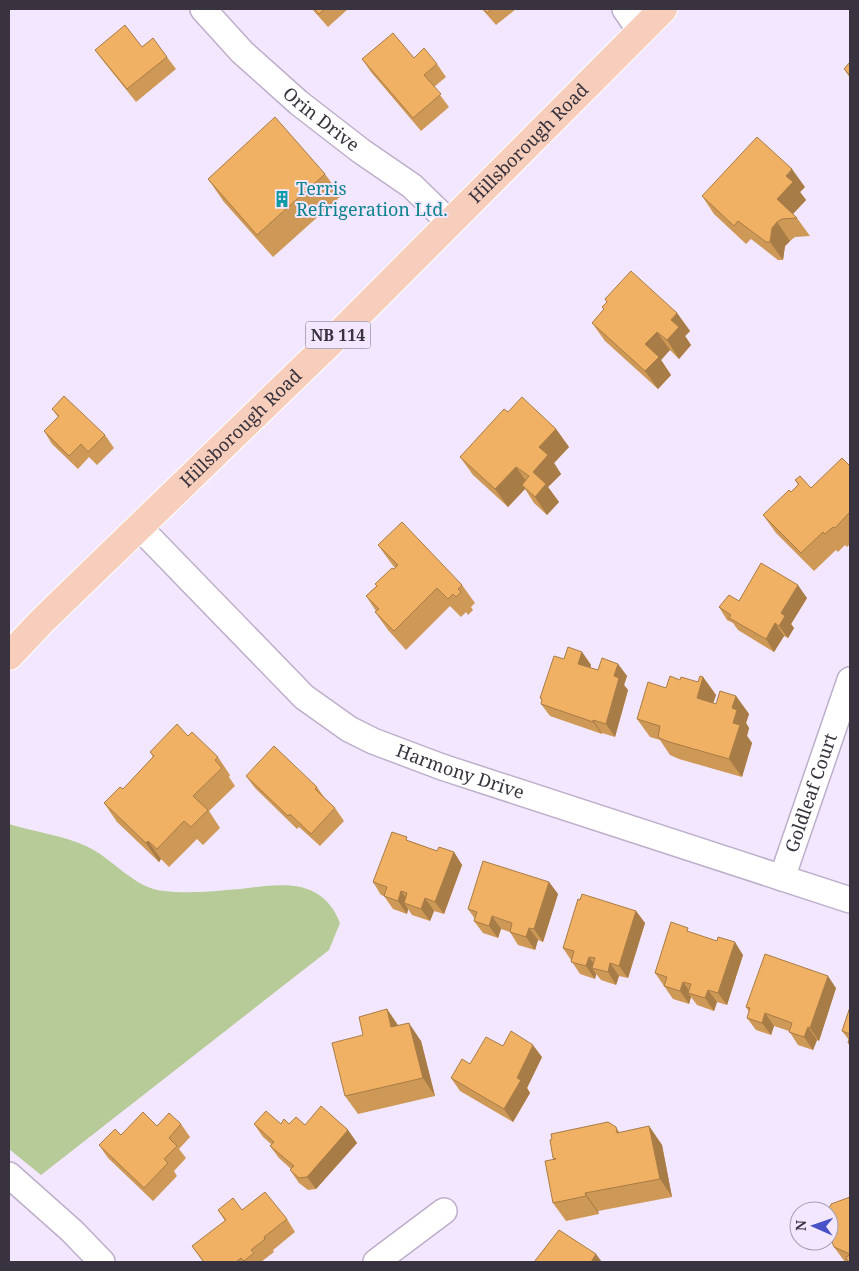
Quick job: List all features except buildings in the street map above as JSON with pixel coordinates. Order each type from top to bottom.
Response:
[{"type":"main road","name":"Hillsborough Road","points":[[9,656],[43,620],[342,331],[663,9]]},
{"type":"street","name":"Orin Drive","points":[[203,9],[242,52],[299,103],[361,151],[412,186],[449,222]]},
{"type":"street","points":[[625,9],[640,31]]},
{"type":"street","name":"Harmony Drive","points":[[140,528],[304,697],[349,729],[374,741],[442,767],[850,900]]},
{"type":"street","name":"Goldleaf Court","points":[[782,878],[850,680]]},
{"type":"street","points":[[9,1175],[72,1231],[102,1262]]},
{"type":"street","points":[[376,1262],[444,1211]]},
{"type":"green space","points":[[9,824],[67,839],[86,846],[96,851],[133,879],[153,889],[192,892],[285,885],[299,887],[323,898],[332,908],[340,923],[329,950],[41,1175],[9,1149]]},
{"type":"place","name":"Terris Refrigeration Ltd.","points":[[282,199]]}]
